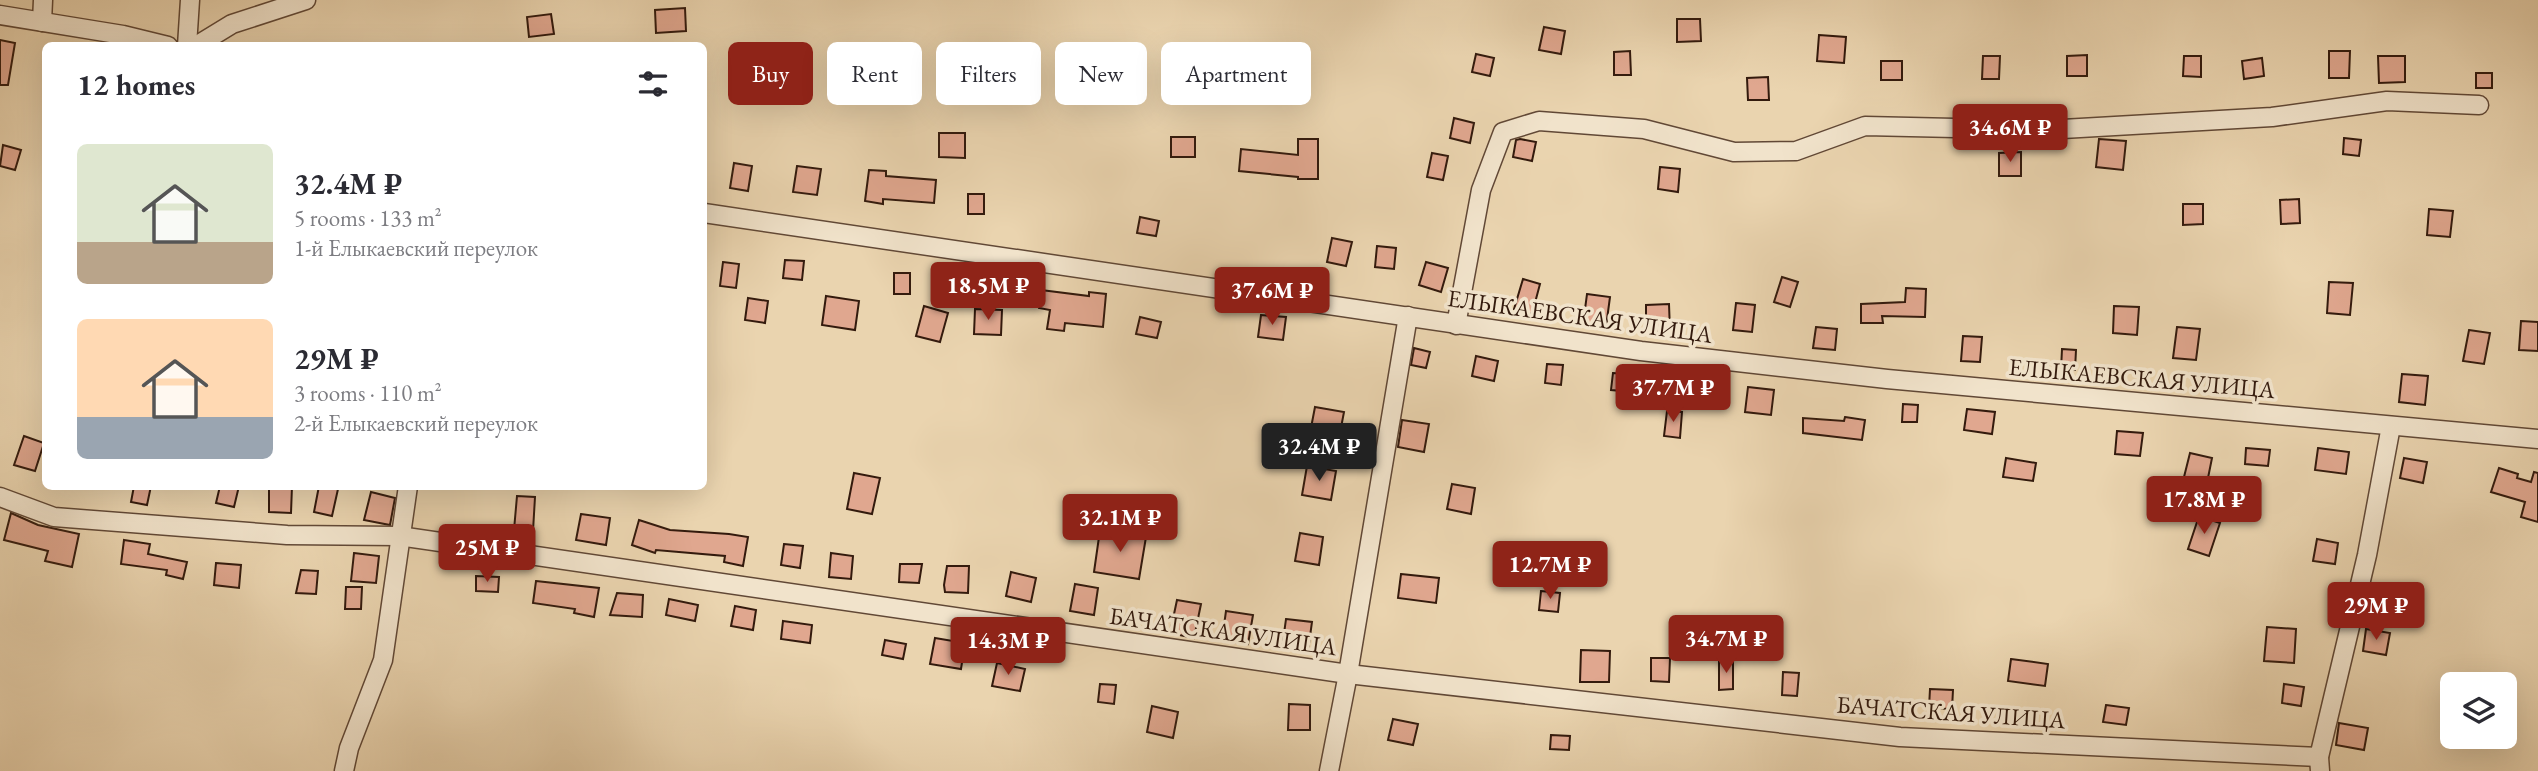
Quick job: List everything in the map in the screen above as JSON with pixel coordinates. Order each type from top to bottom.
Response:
[{"type":"street","points":[[42,22],[43,0]]},
{"type":"street","points":[[187,42],[190,0]]},
{"type":"street","points":[[203,42],[232,24],[306,0]]},
{"type":"street","points":[[0,15],[152,42]]},
{"type":"street","points":[[1456,325],[1481,190],[1503,132],[1539,121],[1644,129],[1734,152],[1796,151],[1864,126],[2045,130],[2272,117],[2387,101],[2479,105]]},
{"type":"street","name":"ЕЛЫКАЕВСКАЯ УЛИЦА","points":[[707,213],[1641,351],[1887,379],[2538,439]]},
{"type":"street","points":[[1329,771],[1348,674],[1408,316]]},
{"type":"street","points":[[2320,764],[2367,555],[2391,426]]},
{"type":"street","points":[[344,771],[349,748],[383,660],[407,490]]},
{"type":"street","name":"БАЧАТСКАЯ УЛИЦА","points":[[0,497],[54,517],[287,535],[399,536],[1348,674],[1900,737],[2320,764]]},
{"type":"building","points":[[685,8],[686,31],[656,33],[655,10]]},
{"type":"building","points":[[551,14],[554,34],[529,37],[527,17]]},
{"type":"building","points":[[1677,19],[1700,19],[1701,41],[1677,42]]},
{"type":"building","points":[[1544,27],[1565,31],[1561,54],[1539,50]]},
{"type":"building","points":[[1819,35],[1846,37],[1844,63],[1817,61]]},
{"type":"building","points":[[0,40],[15,43],[8,85],[0,85]]},
{"type":"building","points":[[1630,51],[1631,75],[1614,75],[1614,52]]},
{"type":"building","points":[[2329,51],[2350,51],[2349,78],[2329,78]]},
{"type":"building","points":[[1476,54],[1494,58],[1490,76],[1472,72]]},
{"type":"building","points":[[2087,55],[2087,76],[2067,76],[2067,56]]},
{"type":"building","points":[[1983,56],[2000,56],[1999,79],[1982,79]]},
{"type":"building","points":[[2184,56],[2201,56],[2201,77],[2183,76]]},
{"type":"building","points":[[2378,56],[2405,56],[2405,82],[2379,83]]},
{"type":"building","points":[[2262,58],[2264,76],[2244,79],[2242,61]]},
{"type":"building","points":[[1881,61],[1902,61],[1902,80],[1881,80]]},
{"type":"building","points":[[2476,73],[2492,73],[2492,88],[2476,88]]},
{"type":"building","points":[[1768,77],[1769,100],[1748,100],[1747,78]]},
{"type":"building","points":[[1454,118],[1474,123],[1470,143],[1450,138]]},
{"type":"building","points":[[939,133],[965,133],[965,158],[939,157]]},
{"type":"building","points":[[1171,137],[1195,137],[1195,157],[1171,157]]},
{"type":"building","points":[[2344,138],[2361,140],[2359,156],[2343,154]]},
{"type":"building","points":[[1298,139],[1318,139],[1318,179],[1239,171],[1241,149],[1298,155]]},
{"type":"building","points":[[2099,139],[2126,141],[2123,170],[2096,167]]},
{"type":"building","points":[[1516,140],[1536,142],[1532,161],[1513,157]]},
{"type":"building","points":[[3,145],[21,150],[15,170],[0,166]]},
{"type":"building","points":[[2021,152],[2021,176],[1999,176],[1999,153]]},
{"type":"building","points":[[1432,153],[1448,156],[1443,180],[1427,177]]},
{"type":"building","points":[[734,163],[752,166],[748,191],[730,188]]},
{"type":"building","points":[[797,166],[821,169],[817,195],[793,192]]},
{"type":"building","points":[[1660,167],[1680,169],[1678,192],[1658,189]]},
{"type":"building","points":[[869,170],[886,171],[886,176],[936,180],[934,203],[883,199],[883,204],[865,201]]},
{"type":"building","points":[[968,194],[984,194],[984,214],[968,214]]},
{"type":"building","points":[[2299,199],[2300,223],[2281,224],[2280,200]]},
{"type":"building","points":[[2183,204],[2203,204],[2203,224],[2183,225]]},
{"type":"building","points":[[2429,209],[2453,211],[2450,237],[2427,235]]},
{"type":"building","points":[[1140,217],[1159,221],[1156,236],[1137,233]]},
{"type":"building","points":[[1332,238],[1352,242],[1346,266],[1327,262]]},
{"type":"building","points":[[1377,246],[1396,248],[1394,269],[1375,267]]},
{"type":"building","points":[[785,260],[804,261],[802,280],[783,278]]},
{"type":"building","points":[[723,262],[739,264],[736,288],[720,286]]},
{"type":"building","points":[[1426,262],[1448,268],[1441,292],[1419,285]]},
{"type":"building","points":[[894,273],[910,273],[910,294],[894,294]]},
{"type":"building","points":[[1782,277],[1798,282],[1790,307],[1774,302]]},
{"type":"building","points":[[1523,279],[1540,284],[1532,314],[1514,309]]},
{"type":"building","points":[[2329,282],[2353,283],[2350,315],[2327,313]]},
{"type":"building","points":[[1906,288],[1926,289],[1925,317],[1882,316],[1883,323],[1861,323],[1861,304],[1905,302]]},
{"type":"building","points":[[1041,290],[1089,296],[1089,292],[1106,294],[1103,327],[1065,323],[1064,331],[1047,329],[1050,310],[1039,308]]},
{"type":"building","points":[[1587,294],[1610,297],[1606,327],[1583,324]]},
{"type":"building","points":[[826,296],[859,301],[855,330],[822,325]]},
{"type":"building","points":[[748,298],[768,301],[765,323],[745,320]]},
{"type":"building","points":[[1736,303],[1755,305],[1752,332],[1733,330]]},
{"type":"building","points":[[1669,304],[1670,331],[1646,332],[1646,305]]},
{"type":"building","points":[[924,306],[948,313],[940,342],[916,336]]},
{"type":"building","points":[[2114,306],[2139,307],[2137,335],[2113,333]]},
{"type":"building","points":[[975,309],[1002,310],[1001,335],[974,334]]},
{"type":"building","points":[[1261,315],[1286,317],[1283,340],[1258,337]]},
{"type":"building","points":[[1140,317],[1161,322],[1157,338],[1136,334]]},
{"type":"building","points":[[2521,321],[2538,322],[2538,351],[2519,350]]},
{"type":"building","points":[[1816,327],[1837,329],[1835,350],[1813,348]]},
{"type":"building","points":[[2177,327],[2200,329],[2196,360],[2173,358]]},
{"type":"building","points":[[2469,330],[2490,333],[2484,364],[2463,361]]},
{"type":"building","points":[[1963,336],[1982,337],[1980,362],[1961,361]]},
{"type":"building","points":[[1414,348],[1430,352],[1426,368],[1411,365]]},
{"type":"building","points":[[2062,349],[2076,350],[2075,370],[2061,370]]},
{"type":"building","points":[[1476,356],[1498,361],[1494,381],[1472,376]]},
{"type":"building","points":[[1547,364],[1563,365],[1561,385],[1545,383]]},
{"type":"building","points":[[1613,373],[1636,375],[1634,392],[1611,390]]},
{"type":"building","points":[[2402,374],[2428,376],[2425,405],[2399,402]]},
{"type":"building","points":[[1748,387],[1774,390],[1771,415],[1745,412]]},
{"type":"building","points":[[1903,404],[1918,405],[1917,422],[1902,422]]},
{"type":"building","points":[[1315,407],[1344,412],[1339,438],[1310,433]]},
{"type":"building","points":[[1967,409],[1995,412],[1992,434],[1964,430]]},
{"type":"building","points":[[1667,411],[1682,412],[1680,438],[1664,436]]},
{"type":"building","points":[[1845,417],[1865,420],[1862,440],[1803,433],[1803,418],[1844,421]]},
{"type":"building","points":[[1402,420],[1429,424],[1424,452],[1398,447]]},
{"type":"building","points":[[2117,431],[2143,433],[2140,456],[2115,454]]},
{"type":"building","points":[[24,436],[42,442],[35,471],[14,465]]},
{"type":"building","points":[[2246,448],[2270,450],[2268,466],[2245,464]]},
{"type":"building","points":[[2318,448],[2349,452],[2346,474],[2315,470]]},
{"type":"building","points":[[2190,453],[2212,458],[2207,483],[2184,477]]},
{"type":"building","points":[[2006,458],[2036,463],[2033,481],[2003,477]]},
{"type":"building","points":[[2404,458],[2427,462],[2423,483],[2400,478]]},
{"type":"building","points":[[1307,466],[1336,471],[1331,500],[1302,495]]},
{"type":"building","points":[[2499,468],[2518,474],[2517,478],[2531,482],[2534,472],[2538,473],[2538,522],[2521,517],[2525,502],[2491,492]]},
{"type":"building","points":[[854,473],[880,478],[872,514],[847,509]]},
{"type":"building","points":[[1452,484],[1475,488],[1471,514],[1447,509]]},
{"type":"building","points":[[133,490],[150,490],[147,505],[131,502]]},
{"type":"building","points":[[219,490],[238,490],[234,507],[216,503]]},
{"type":"building","points":[[269,490],[292,490],[291,513],[269,512]]},
{"type":"building","points":[[318,490],[338,490],[332,516],[314,512]]},
{"type":"building","points":[[371,492],[395,498],[390,525],[364,520]]},
{"type":"building","points":[[517,496],[535,497],[533,531],[514,530]]},
{"type":"building","points":[[11,513],[38,525],[79,534],[72,567],[45,561],[48,551],[4,540]]},
{"type":"building","points":[[581,514],[610,518],[606,545],[576,540]]},
{"type":"building","points":[[2199,516],[2220,523],[2209,556],[2188,549]]},
{"type":"building","points":[[639,520],[670,530],[748,537],[743,566],[724,562],[725,556],[656,550],[655,553],[632,545]]},
{"type":"building","points":[[1100,530],[1146,537],[1139,579],[1094,572]]},
{"type":"building","points":[[1300,533],[1323,537],[1319,565],[1295,561]]},
{"type":"building","points":[[2317,539],[2338,543],[2335,564],[2313,561]]},
{"type":"building","points":[[124,540],[150,544],[148,554],[187,562],[183,579],[166,575],[167,570],[121,564]]},
{"type":"building","points":[[784,544],[803,546],[800,568],[781,565]]},
{"type":"building","points":[[354,553],[379,556],[376,583],[351,581]]},
{"type":"building","points":[[831,553],[853,556],[851,579],[829,577]]},
{"type":"building","points":[[216,563],[241,565],[239,588],[214,585]]},
{"type":"building","points":[[900,564],[922,564],[919,583],[899,582]]},
{"type":"building","points":[[947,566],[969,566],[968,593],[945,592]]},
{"type":"building","points":[[301,570],[318,571],[316,594],[296,593]]},
{"type":"building","points":[[1011,572],[1036,578],[1031,602],[1006,596]]},
{"type":"building","points":[[1401,574],[1439,578],[1436,603],[1398,598]]},
{"type":"building","points":[[476,576],[499,577],[498,592],[476,591]]},
{"type":"building","points":[[536,581],[599,588],[594,617],[574,613],[575,609],[533,603]]},
{"type":"building","points":[[1075,584],[1098,588],[1094,615],[1070,611]]},
{"type":"building","points":[[346,587],[362,587],[361,609],[345,609]]},
{"type":"building","points":[[1541,591],[1560,593],[1558,612],[1539,610]]},
{"type":"building","points":[[617,593],[643,595],[642,617],[610,615]]},
{"type":"building","points":[[669,599],[698,605],[695,621],[666,615]]},
{"type":"building","points":[[1177,600],[1201,604],[1194,638],[1170,633]]},
{"type":"building","points":[[735,606],[756,610],[753,630],[731,626]]},
{"type":"building","points":[[1226,611],[1253,615],[1248,644],[1222,640]]},
{"type":"building","points":[[1286,619],[1312,622],[1308,651],[1282,648]]},
{"type":"building","points":[[783,621],[812,625],[810,643],[781,639]]},
{"type":"building","points":[[2267,627],[2296,629],[2294,663],[2264,661]]},
{"type":"building","points":[[2366,629],[2390,633],[2386,655],[2363,651]]},
{"type":"building","points":[[935,638],[965,643],[961,669],[930,664]]},
{"type":"building","points":[[885,640],[906,644],[903,659],[882,655]]},
{"type":"building","points":[[1581,650],[1610,651],[1609,682],[1580,682]]},
{"type":"building","points":[[1651,658],[1670,658],[1669,682],[1651,681]]},
{"type":"building","points":[[2011,659],[2048,664],[2045,686],[2008,681]]},
{"type":"building","points":[[1733,660],[1733,689],[1719,690],[1719,661]]},
{"type":"building","points":[[997,663],[1025,669],[1020,691],[992,686]]},
{"type":"building","points":[[1783,672],[1799,673],[1797,696],[1782,695]]},
{"type":"building","points":[[1100,684],[1116,685],[1114,704],[1098,702]]},
{"type":"building","points":[[2284,684],[2304,687],[2301,706],[2282,703]]},
{"type":"building","points":[[1930,689],[1953,690],[1952,709],[1929,708]]},
{"type":"building","points":[[1289,704],[1310,705],[1310,730],[1288,730]]},
{"type":"building","points":[[2106,705],[2129,708],[2126,725],[2103,722]]},
{"type":"building","points":[[1152,706],[1178,712],[1173,738],[1147,732]]},
{"type":"building","points":[[1393,719],[1418,724],[1413,745],[1388,740]]},
{"type":"building","points":[[2339,723],[2368,728],[2364,750],[2336,745]]},
{"type":"building","points":[[1551,735],[1570,736],[1569,750],[1550,749]]}]
